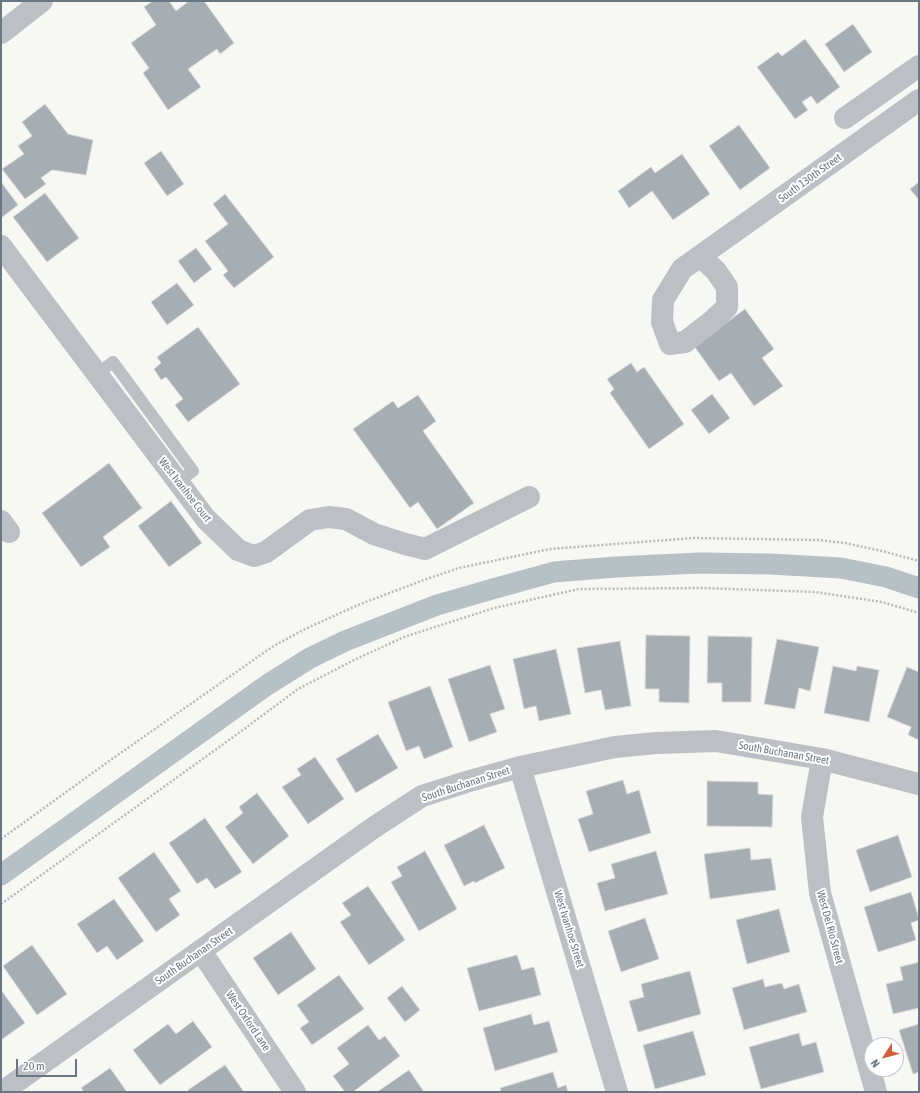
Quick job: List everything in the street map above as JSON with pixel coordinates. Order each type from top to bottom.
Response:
[{"type":"street","points":[[1,33],[42,1]]},
{"type":"street","points":[[845,118],[919,66]]},
{"type":"street","name":"South 130th Street","points":[[700,256],[919,100]]},
{"type":"street","name":"West Ivanhoe Court","points":[[1,246],[206,519],[238,550],[254,556],[266,552],[310,520],[330,517],[346,519],[374,534],[425,549],[529,497]]},
{"type":"street","name":"South Buchanan Street","points":[[2,1092],[373,828],[422,796],[520,767],[615,747],[656,743],[716,741],[822,759],[919,784]]},
{"type":"street","name":"West Del Rio Street","points":[[822,759],[812,817],[820,894],[876,1092]]},
{"type":"street","name":"West Ivanhoe Street","points":[[520,767],[617,1092]]},
{"type":"street","name":"West Oxford Lane","points":[[201,951],[295,1092]]},
{"type":"path","points":[[1,839],[272,647],[305,629],[358,605],[459,568],[550,549],[693,538],[818,540],[882,551],[919,561]]},
{"type":"path","points":[[1,904],[236,736],[298,689],[354,660],[404,637],[494,608],[578,589],[703,588],[815,592],[882,602],[919,613]]},
{"type":"building","points":[[153,1],[169,1],[176,11],[189,1],[204,1],[234,43],[220,54],[217,49],[188,69],[201,87],[168,110],[143,73],[149,68],[131,43],[156,25],[144,7]]},
{"type":"building","points":[[853,24],[872,52],[844,72],[825,44]]},
{"type":"building","points":[[805,39],[840,87],[817,104],[811,96],[802,102],[808,110],[795,119],[757,67],[778,52],[782,56]]},
{"type":"building","points":[[45,104],[68,134],[93,140],[86,175],[52,170],[41,178],[46,184],[25,199],[2,169],[24,154],[18,146],[32,136],[22,122]]},
{"type":"building","points":[[739,125],[770,168],[740,190],[709,146]]},
{"type":"building","points":[[161,151],[184,184],[167,196],[144,163]]},
{"type":"building","points":[[682,154],[710,194],[673,220],[652,191],[629,208],[618,191],[651,167],[655,173]]},
{"type":"building","points":[[1,182],[18,205],[1,218]]},
{"type":"building","points":[[919,182],[919,200],[910,189]]},
{"type":"building","points":[[45,193],[79,238],[47,262],[13,217]]},
{"type":"building","points":[[225,194],[274,257],[234,288],[223,275],[228,271],[205,241],[228,224],[213,204]]},
{"type":"building","points":[[196,248],[212,269],[194,283],[178,261]]},
{"type":"building","points":[[177,283],[194,305],[167,325],[151,302]]},
{"type":"building","points":[[745,309],[774,349],[762,358],[783,386],[754,406],[731,373],[719,381],[694,346]]},
{"type":"building","points":[[198,327],[240,384],[188,422],[175,405],[183,399],[166,377],[161,380],[154,369],[161,363],[157,357]]},
{"type":"building","points":[[631,363],[637,372],[644,367],[684,424],[649,449],[610,393],[614,389],[607,379]]},
{"type":"building","points":[[712,394],[730,418],[709,434],[691,410]]},
{"type":"building","points":[[418,395],[436,421],[423,431],[474,503],[437,529],[418,502],[410,508],[353,429],[393,401],[398,408]]},
{"type":"building","points":[[109,463],[142,508],[103,537],[110,547],[81,567],[42,513]]},
{"type":"building","points":[[171,501],[202,543],[169,567],[138,526]]},
{"type":"building","points":[[646,635],[690,636],[689,703],[659,702],[659,689],[645,689]]},
{"type":"building","points":[[708,636],[752,637],[751,702],[722,702],[722,683],[707,683]]},
{"type":"building","points":[[777,639],[819,647],[810,691],[799,688],[795,709],[764,704]]},
{"type":"building","points":[[620,641],[631,706],[605,710],[601,690],[585,693],[577,648]]},
{"type":"building","points":[[556,649],[571,714],[539,721],[536,706],[524,709],[513,659]]},
{"type":"building","points":[[490,665],[505,709],[490,714],[497,732],[469,742],[448,679]]},
{"type":"building","points":[[833,666],[856,671],[857,666],[879,670],[869,722],[824,713]]},
{"type":"building","points":[[907,667],[919,672],[919,740],[908,735],[911,727],[887,717]]},
{"type":"building","points":[[430,686],[453,747],[424,759],[419,746],[406,751],[388,702]]},
{"type":"building","points":[[378,734],[398,768],[356,793],[336,759]]},
{"type":"building","points":[[315,757],[344,799],[308,824],[282,787],[301,775],[297,769]]},
{"type":"building","points":[[623,780],[627,794],[639,790],[651,833],[589,852],[578,819],[593,814],[586,791]]},
{"type":"building","points":[[707,781],[758,782],[758,794],[773,795],[772,827],[707,826]]},
{"type":"building","points":[[257,793],[289,836],[253,864],[225,827],[243,813],[239,807]]},
{"type":"building","points":[[205,818],[242,872],[215,889],[207,878],[197,884],[169,843]]},
{"type":"building","points":[[484,825],[505,868],[475,883],[474,881],[464,886],[444,845]]},
{"type":"building","points":[[898,835],[912,877],[870,892],[856,850]]},
{"type":"building","points":[[750,848],[751,860],[771,858],[776,890],[710,899],[704,854]]},
{"type":"building","points":[[425,851],[457,909],[419,931],[391,882],[402,876],[397,867]]},
{"type":"building","points":[[656,851],[668,894],[605,911],[597,883],[615,878],[611,864]]},
{"type":"building","points":[[154,852],[181,891],[169,899],[180,915],[156,932],[118,878]]},
{"type":"building","points":[[368,886],[405,940],[369,965],[340,922],[351,915],[342,903]]},
{"type":"building","points":[[911,892],[919,919],[911,923],[916,940],[878,952],[864,907]]},
{"type":"building","points":[[114,899],[144,941],[117,960],[107,946],[97,953],[77,924]]},
{"type":"building","points":[[779,909],[790,952],[747,964],[736,920]]},
{"type":"building","points":[[645,918],[659,959],[621,972],[608,931]]},
{"type":"building","points":[[291,932],[316,969],[278,995],[253,958]]},
{"type":"building","points":[[32,945],[67,994],[37,1015],[3,966]]},
{"type":"building","points":[[517,955],[522,970],[534,967],[541,995],[479,1011],[467,968]]},
{"type":"building","points":[[919,962],[919,1008],[893,1014],[886,984],[903,980],[900,967]]},
{"type":"building","points":[[690,971],[701,1014],[638,1032],[629,1001],[644,997],[641,984]]},
{"type":"building","points":[[339,975],[364,1009],[312,1045],[300,1028],[309,1022],[297,1005]]},
{"type":"building","points":[[763,979],[765,987],[782,983],[784,989],[799,984],[807,1012],[744,1030],[732,988]]},
{"type":"building","points":[[402,986],[420,1010],[405,1022],[387,998]]},
{"type":"building","points":[[1,990],[25,1023],[1,1040]]},
{"type":"building","points":[[531,1014],[534,1025],[549,1021],[558,1052],[495,1071],[483,1028]]},
{"type":"building","points":[[193,1021],[212,1047],[160,1085],[133,1050],[168,1024],[176,1034]]},
{"type":"building","points":[[919,1024],[919,1072],[913,1074],[904,1046],[904,1037],[901,1037],[899,1030]]},
{"type":"building","points":[[368,1025],[379,1040],[385,1036],[400,1056],[353,1092],[345,1092],[333,1076],[349,1064],[337,1048]]},
{"type":"building","points":[[693,1031],[706,1075],[655,1089],[643,1045]]},
{"type":"building","points":[[799,1033],[802,1046],[816,1042],[824,1072],[761,1089],[749,1047]]},
{"type":"building","points":[[225,1065],[244,1092],[189,1092],[188,1090]]},
{"type":"building","points":[[110,1068],[127,1092],[84,1092],[81,1088]]},
{"type":"building","points":[[409,1070],[424,1092],[377,1092]]},
{"type":"building","points":[[553,1072],[558,1088],[566,1085],[568,1092],[501,1092],[500,1088]]},
{"type":"waterway","points":[[1,875],[267,685],[310,658],[345,641],[437,605],[554,572],[699,563],[770,564],[841,568],[886,577],[919,588]]}]
